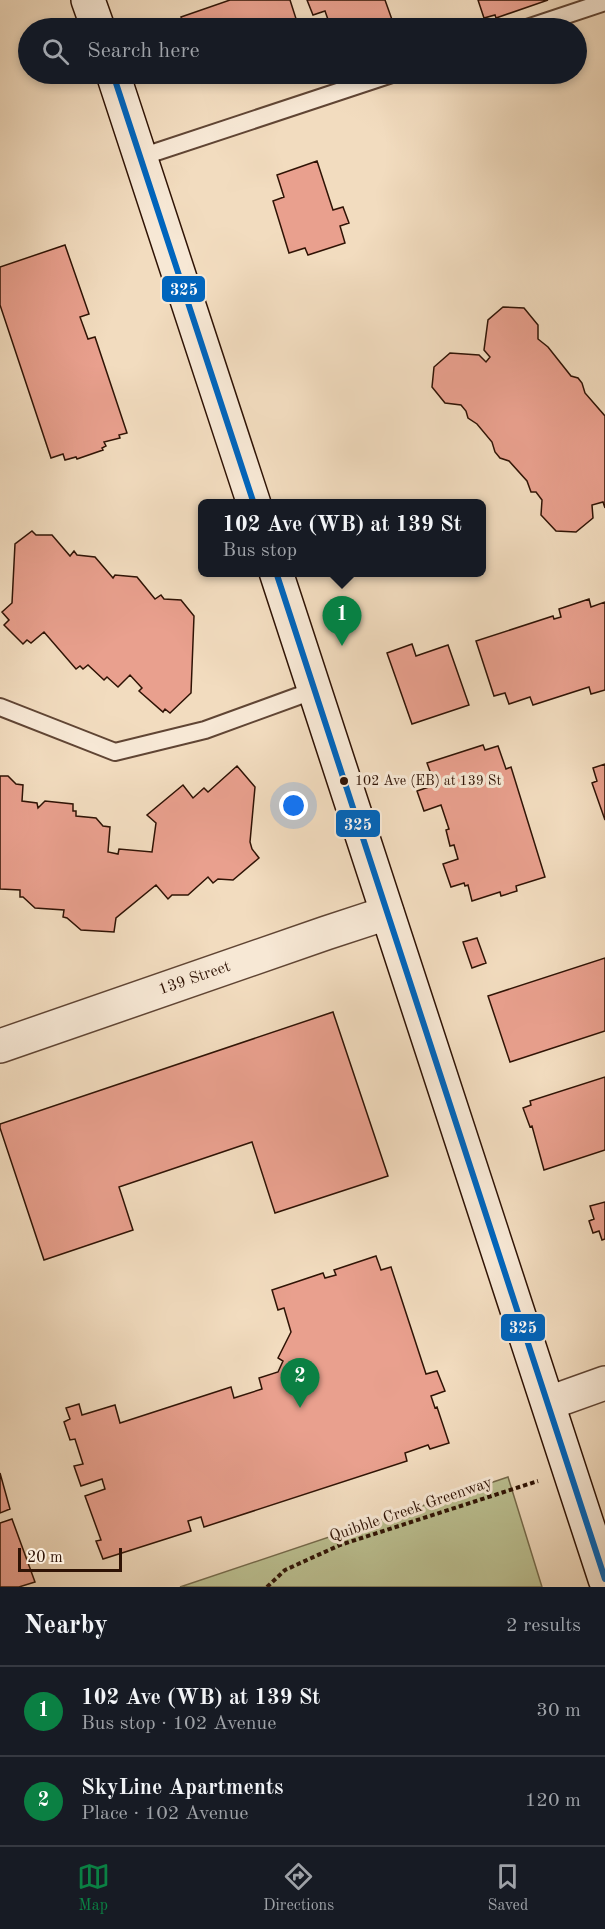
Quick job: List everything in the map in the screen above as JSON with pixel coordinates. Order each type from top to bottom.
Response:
[{"type":"street","points":[[88,0],[94,18]]},
{"type":"street","points":[[116,84],[252,499]]},
{"type":"street","points":[[277,577],[605,1579]]},
{"type":"street","name":"139 Street","points":[[0,1046],[387,913]]},
{"type":"street","points":[[549,1403],[605,1383]]},
{"type":"lane","points":[[557,18],[605,2]]},
{"type":"lane","points":[[141,157],[362,84]]},
{"type":"lane","points":[[0,707],[115,752],[205,730],[315,690]]},
{"type":"path","name":"Quibble Creek Greenway","points":[[267,1587],[285,1570],[340,1545],[570,1470]]},
{"type":"green space","points":[[508,1477],[542,1587],[180,1587]]},
{"type":"building","points":[[230,0],[290,0],[296,18],[181,18]]},
{"type":"building","points":[[307,0],[385,0],[391,18],[327,18],[325,11],[313,15]]},
{"type":"building","points":[[478,0],[548,0],[496,18],[495,15],[484,18]]},
{"type":"building","points":[[317,161],[333,210],[343,207],[349,223],[340,226],[345,243],[308,255],[305,248],[289,253],[273,201],[284,197],[277,175]]},
{"type":"building","points":[[65,245],[89,314],[80,317],[88,339],[95,337],[127,433],[119,435],[120,438],[104,442],[106,446],[102,448],[103,450],[77,459],[76,457],[65,460],[63,454],[51,458],[0,305],[0,267]]},
{"type":"building","points":[[503,307],[524,308],[538,325],[538,339],[548,347],[571,376],[578,378],[585,393],[605,416],[605,508],[603,502],[592,505],[593,518],[576,532],[556,531],[541,515],[542,500],[536,492],[531,492],[527,481],[509,461],[500,458],[492,442],[477,424],[468,418],[461,405],[445,403],[432,387],[434,367],[450,353],[479,355],[486,362],[490,357],[484,350],[488,320]]},
{"type":"building","points":[[32,531],[36,535],[52,535],[70,556],[74,551],[77,555],[95,557],[113,578],[115,575],[137,577],[155,599],[161,595],[164,599],[181,600],[194,616],[191,693],[170,713],[165,709],[163,712],[139,691],[142,688],[130,675],[118,687],[107,677],[104,680],[88,665],[83,669],[80,666],[76,669],[44,632],[31,643],[27,640],[23,644],[4,625],[9,620],[2,612],[12,603],[15,544]]},
{"type":"building","points":[[589,599],[591,607],[605,602],[605,690],[591,694],[589,687],[533,705],[530,697],[509,704],[505,693],[494,696],[476,641],[553,616],[554,619],[561,617],[559,609]]},
{"type":"building","points":[[412,644],[416,656],[448,645],[469,705],[412,724],[387,653]]},
{"type":"building","points":[[483,745],[485,750],[498,746],[506,769],[511,767],[545,877],[516,886],[517,891],[501,896],[500,892],[472,901],[468,885],[465,886],[464,883],[451,887],[443,864],[458,859],[454,845],[450,846],[446,830],[449,829],[441,805],[424,811],[417,791],[435,785],[427,763]]},
{"type":"building","points":[[605,764],[605,820],[592,783],[597,781],[593,768]]},
{"type":"building","points":[[237,766],[255,787],[250,842],[259,858],[233,880],[218,879],[213,883],[208,877],[188,895],[172,895],[168,899],[156,885],[116,918],[114,932],[81,930],[63,917],[64,910],[35,908],[20,897],[20,890],[0,889],[0,776],[8,776],[16,784],[23,785],[22,801],[37,803],[38,808],[45,801],[73,804],[76,816],[96,818],[103,826],[110,827],[108,852],[118,854],[119,849],[152,852],[156,823],[147,815],[183,785],[193,798],[204,788],[208,792]]},
{"type":"building","points":[[477,938],[486,963],[472,968],[463,942]]},
{"type":"building","points":[[605,958],[605,1031],[510,1062],[488,996]]},
{"type":"building","points":[[333,1012],[388,1176],[275,1213],[252,1142],[119,1187],[133,1230],[44,1260],[0,1124]]},
{"type":"building","points":[[605,1077],[605,1150],[544,1170],[532,1126],[530,1127],[523,1108],[531,1105],[530,1101]]},
{"type":"building","points":[[605,1202],[605,1239],[602,1240],[599,1231],[593,1233],[589,1221],[594,1219],[590,1206]]},
{"type":"building","points":[[376,1256],[381,1270],[391,1267],[426,1374],[437,1371],[445,1391],[431,1396],[449,1443],[430,1449],[428,1445],[405,1453],[407,1461],[204,1527],[201,1517],[188,1521],[191,1531],[103,1559],[96,1541],[101,1540],[85,1496],[105,1489],[102,1479],[81,1486],[74,1466],[83,1464],[75,1439],[70,1440],[64,1422],[70,1419],[66,1408],[79,1404],[82,1415],[115,1405],[120,1423],[231,1387],[234,1398],[262,1389],[259,1378],[278,1372],[283,1361],[278,1358],[291,1332],[284,1308],[278,1310],[272,1290],[323,1273],[325,1278],[336,1275],[334,1270]]},
{"type":"building","points":[[0,1473],[10,1509],[0,1513]]},
{"type":"building","points":[[12,1519],[35,1582],[19,1587],[0,1587],[0,1523]]},
{"type":"transit line","name":"325","points":[[116,84],[252,499]]},
{"type":"transit line","name":"325","points":[[278,577],[605,1579]]},
{"type":"place","name":"102 Ave (WB) at 139 St","points":[[342,646]]},
{"type":"place","name":"102 Ave (EB) at 139 St","points":[[344,781]]},
{"type":"place","name":"SkyLine Apartments","points":[[300,1408]]}]
